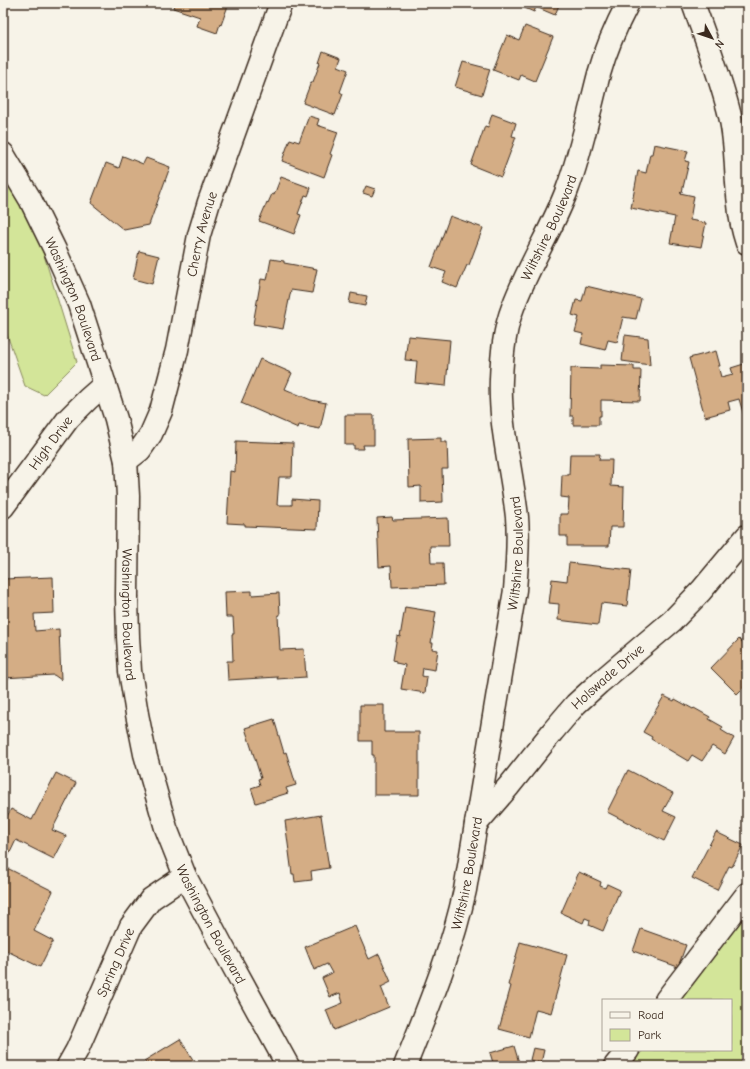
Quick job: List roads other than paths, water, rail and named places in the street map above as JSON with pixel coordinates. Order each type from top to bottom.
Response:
[{"type":"street","name":"Cherry Avenue","points":[[126,461],[140,450],[151,434],[161,411],[176,350],[198,235],[211,195],[281,3]]},
{"type":"street","name":"Wiltshire Boulevard","points":[[405,1066],[434,994],[453,940],[464,897],[515,590],[518,553],[517,518],[502,419],[501,381],[503,343],[512,308],[527,272],[550,229],[567,190],[609,44],[628,3]]},
{"type":"street","points":[[693,3],[717,71],[730,117],[735,143],[739,204],[743,230],[747,243]]},
{"type":"street","name":"Washington Boulevard","points":[[3,154],[30,199],[79,304],[116,419],[126,461],[128,496],[128,638],[132,678],[145,754],[166,828],[185,876],[288,1066]]},
{"type":"street","name":"High Drive","points":[[3,507],[68,419],[105,384]]},
{"type":"street","name":"Holswade Drive","points":[[476,824],[576,704],[672,621],[701,591],[747,536]]},
{"type":"street","name":"Spring Drive","points":[[68,1066],[77,1050],[131,926],[150,899],[185,876]]},
{"type":"street","points":[[667,999],[747,894]]},
{"type":"street","points":[[615,1066],[627,1051]]}]
